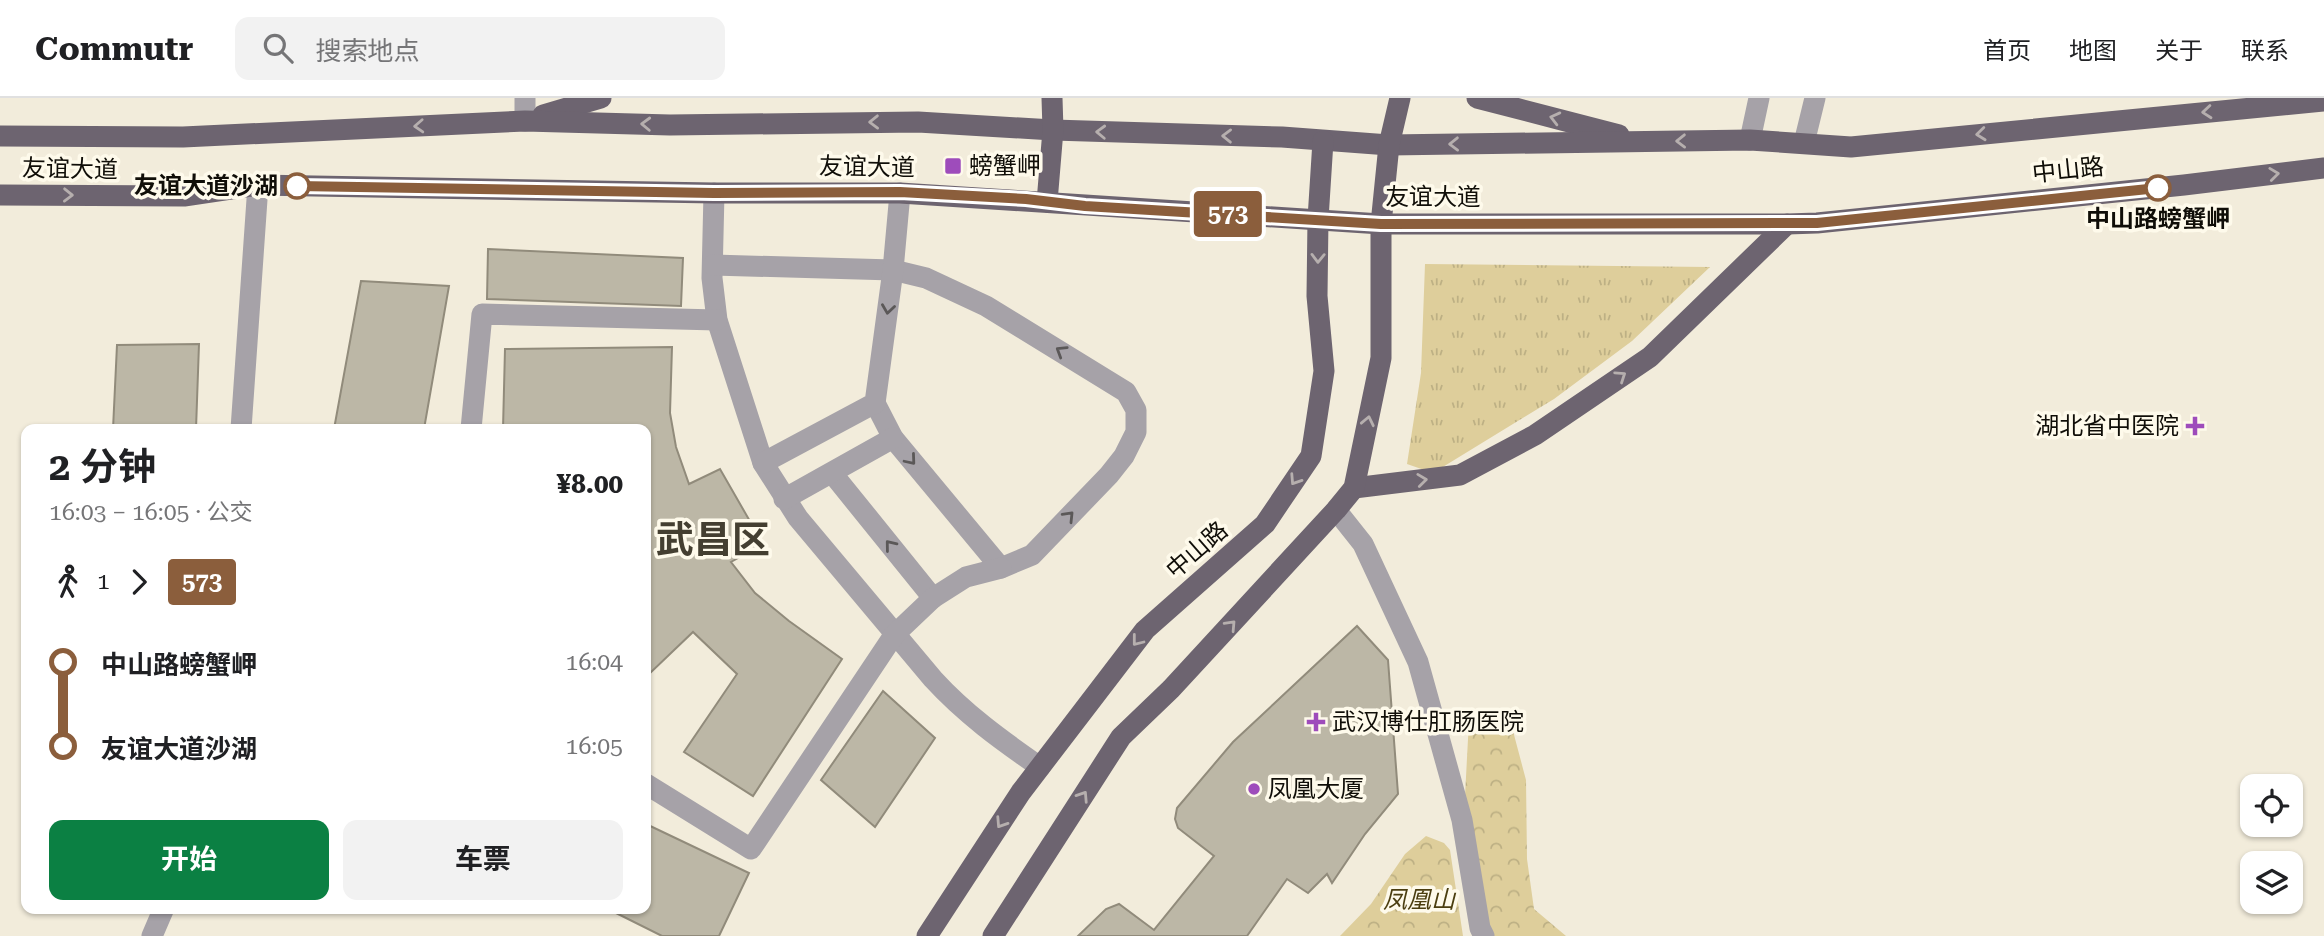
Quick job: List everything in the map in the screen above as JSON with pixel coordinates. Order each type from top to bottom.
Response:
[{"type":"main road","points":[[524,121],[601,98]]},
{"type":"main road","points":[[1047,202],[1053,130],[1052,98]]},
{"type":"main road","points":[[993,936],[1121,737],[1171,689],[1354,488],[1381,358],[1381,224],[1389,145],[1400,98]]},
{"type":"main road","points":[[1477,98],[1645,141]]},
{"type":"main road","name":"中山路","points":[[1750,140],[1850,147],[2324,101]]},
{"type":"main road","name":"友谊大道","points":[[0,136],[183,137],[524,121],[670,125],[918,122],[1053,130],[1282,137],[1389,145],[1750,140]]},
{"type":"main road","name":"中山路","points":[[928,936],[1040,767],[1145,630],[1265,524],[1311,456],[1324,371],[1317,296],[1323,141]]},
{"type":"main road","name":"中山路","points":[[1817,223],[2184,185],[2324,167]]},
{"type":"main road","name":"友谊大道","points":[[0,195],[184,197],[258,186],[714,193],[900,192],[1381,224],[1817,223]]},
{"type":"main road","points":[[1354,488],[1460,475],[1535,435],[1650,357],[1787,224]]},
{"type":"street","points":[[524,121],[525,98]]},
{"type":"street","points":[[1750,140],[1759,98]]},
{"type":"street","points":[[1804,144],[1815,98]]},
{"type":"street","points":[[241,424],[258,186]]},
{"type":"street","points":[[900,192],[893,270],[875,403],[893,438],[1000,568]]},
{"type":"street","points":[[714,193],[714,299],[718,320],[764,463],[785,499],[894,635],[953,701],[984,728],[1040,767]]},
{"type":"street","points":[[651,787],[751,849],[894,635],[933,598],[966,577],[1000,568],[1032,555],[1109,475],[1124,456],[1136,432],[1136,410],[1126,392],[986,306],[926,278],[893,270],[713,265]]},
{"type":"street","points":[[471,424],[482,314],[718,320]]},
{"type":"street","points":[[764,463],[875,403]]},
{"type":"street","points":[[785,499],[893,438]]},
{"type":"street","points":[[832,473],[933,598]]},
{"type":"street","points":[[1336,510],[1363,544],[1418,662],[1462,820],[1480,929],[1484,936]]},
{"type":"street","points":[[152,936],[161,914]]},
{"type":"green space","points":[[1425,264],[1710,267],[1632,341],[1554,399],[1433,473],[1407,464],[1421,373]]},
{"type":"green space","points":[[1469,720],[1513,731],[1526,780],[1527,859],[1534,909],[1566,936],[1483,936],[1464,815]]},
{"type":"green space","name":"凤凰山","points":[[1426,836],[1444,843],[1450,850],[1463,936],[1340,936],[1371,904],[1405,854]]},
{"type":"building","points":[[488,249],[683,258],[681,306],[487,299]]},
{"type":"building","points":[[361,281],[449,286],[425,424],[335,424]]},
{"type":"building","points":[[199,344],[196,424],[113,424],[117,345]]},
{"type":"building","points":[[672,347],[670,413],[676,447],[689,484],[720,469],[763,544],[731,562],[755,593],[842,659],[753,796],[684,752],[737,674],[693,632],[651,672],[651,424],[503,424],[505,349]]},
{"type":"building","name":"凤凰大厦","points":[[1357,626],[1388,660],[1398,794],[1365,834],[1332,883],[1327,874],[1308,893],[1287,879],[1247,936],[1078,936],[1106,909],[1119,904],[1154,930],[1214,856],[1178,828],[1175,819],[1177,808],[1233,742]]},
{"type":"building","points":[[883,691],[935,738],[875,827],[821,780]]},
{"type":"building","points":[[651,826],[749,873],[719,936],[662,936],[618,914],[651,914]]},
{"type":"bus line","name":"573","points":[[297,186],[714,193],[900,192],[1381,224],[1817,223],[2158,188]]},
{"type":"place","name":"螃蟹岬","points":[[953,166]]},
{"type":"place","name":"友谊大道沙湖","points":[[297,186]]},
{"type":"place","name":"中山路螃蟹岬","points":[[2158,188]]},
{"type":"place","name":"湖北省中医院","points":[[2195,426]]},
{"type":"place","name":"武汉博仕肛肠医院","points":[[1316,722]]},
{"type":"place","name":"凤凰大厦","points":[[1254,789]]},
{"type":"district","name":"武昌区","points":[[713,540]]}]
